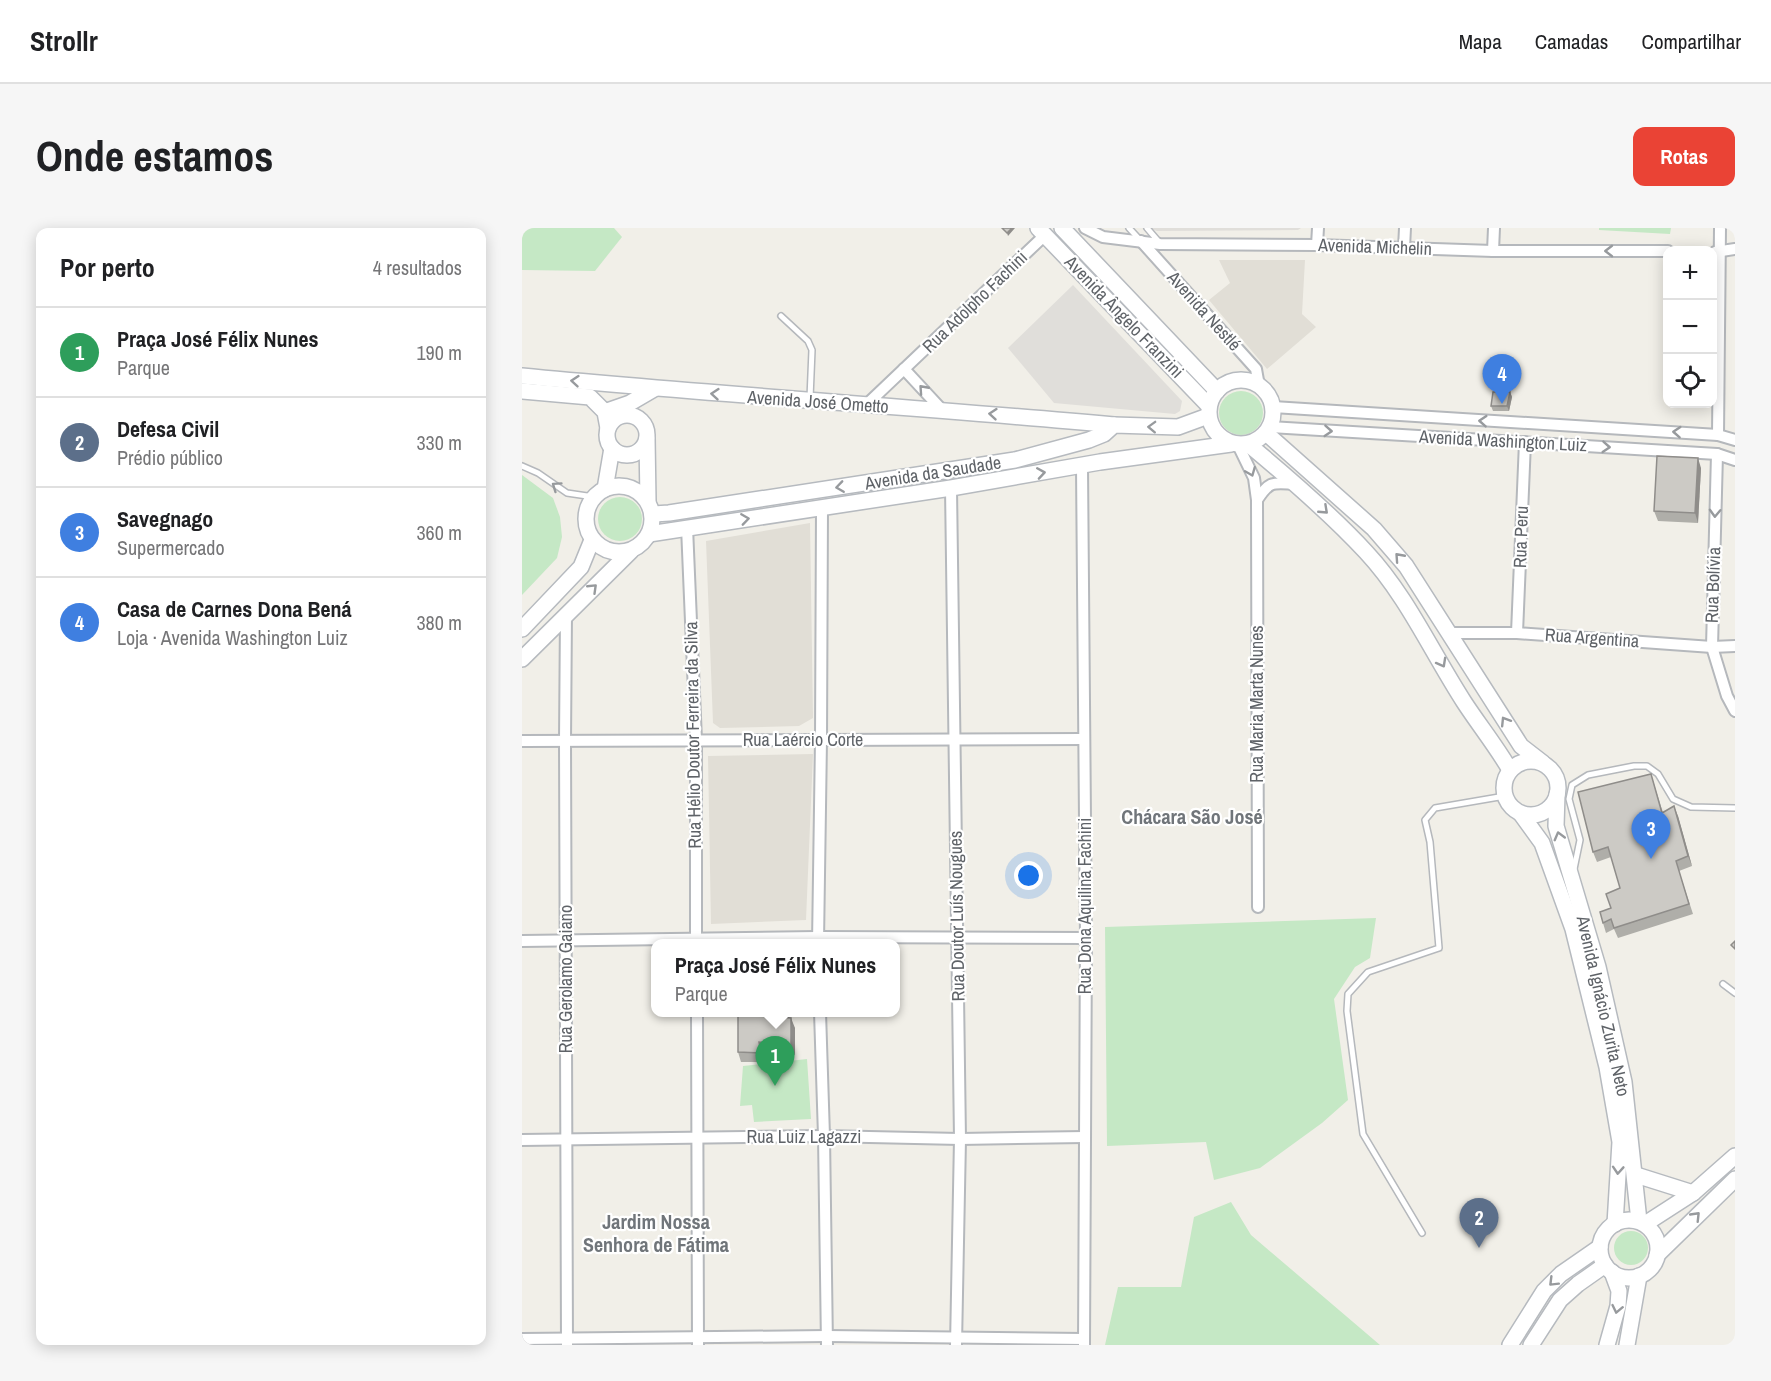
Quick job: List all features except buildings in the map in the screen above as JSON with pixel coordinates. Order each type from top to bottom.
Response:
[{"type":"main road","name":"Avenida Ângelo Franzini","points":[[1062,228],[1217,391]]},
{"type":"main road","name":"Avenida Ângelo Franzini","points":[[1042,232],[1209,411]]},
{"type":"main road","name":"Avenida José Ometto","points":[[522,376],[810,402],[942,410],[1109,430]]},
{"type":"main road","points":[[1239,444],[1258,440],[1268,430],[1273,407],[1266,392],[1259,386],[1242,380],[1232,381],[1217,391],[1209,411],[1216,433],[1239,444],[1295,484],[1362,547],[1398,591],[1464,702],[1510,770]]},
{"type":"main road","points":[[522,659],[649,534],[652,523],[646,430],[630,403],[629,386]]},
{"type":"main road","points":[[605,412],[630,403],[654,389]]},
{"type":"main road","points":[[522,391],[590,397],[605,412],[608,428]]},
{"type":"main road","name":"Avenida da Saudade","points":[[650,507],[654,514],[669,513],[1015,460],[1089,440],[1109,430],[1178,428],[1209,411]]},
{"type":"main road","points":[[622,415],[635,416],[646,430],[642,448],[631,454],[618,453],[612,448],[607,435],[611,422],[622,415]]},
{"type":"main road","points":[[1100,462],[1109,430]]},
{"type":"main road","points":[[1268,430],[1374,530],[1406,566],[1521,746],[1543,764],[1556,776],[1557,794],[1548,809],[1530,815],[1521,814],[1508,804],[1504,796],[1505,778],[1517,764],[1525,761],[1543,764]]},
{"type":"main road","points":[[1082,466],[1089,440]]},
{"type":"main road","name":"Avenida da Saudade","points":[[649,534],[951,488],[1100,462],[1239,444]]},
{"type":"main road","points":[[612,448],[599,493],[588,507],[585,518],[587,530],[592,540],[610,552],[631,551]]},
{"type":"main road","points":[[599,493],[624,486],[633,489],[650,507]]},
{"type":"main road","points":[[522,630],[581,567],[592,540]]},
{"type":"main road","name":"Avenida Ignácio Zurita Neto","points":[[1557,794],[1556,826],[1598,967],[1624,1082],[1642,1223]]},
{"type":"main road","name":"Avenida Ignácio Zurita Neto","points":[[1521,814],[1542,843],[1573,929],[1607,1067],[1620,1142],[1615,1224]]},
{"type":"main road","points":[[1642,1223],[1693,1193],[1735,1156]]},
{"type":"main road","points":[[1636,1175],[1693,1193]]},
{"type":"main road","points":[[1608,1269],[1620,1277],[1630,1278],[1648,1272],[1658,1255],[1735,1179]]},
{"type":"main road","points":[[1606,1345],[1618,1306],[1619,1291],[1601,1257],[1600,1247],[1607,1230],[1615,1224],[1631,1220],[1642,1223],[1656,1238],[1658,1255]]},
{"type":"main road","points":[[1510,1345],[1544,1291],[1561,1274],[1600,1247]]},
{"type":"main road","points":[[1531,1345],[1560,1300],[1578,1284],[1608,1269]]},
{"type":"main road","points":[[1626,1345],[1639,1276]]},
{"type":"street","name":"Avenida Michelin","points":[[1085,228],[1102,237],[1160,244],[1317,245],[1493,251],[1663,251]]},
{"type":"street","points":[[1317,245],[1318,228]]},
{"type":"street","points":[[1404,248],[1405,228]]},
{"type":"street","points":[[1493,251],[1494,228]]},
{"type":"street","points":[[1717,246],[1720,228]]},
{"type":"street","name":"Rua Adolpho Fachini","points":[[865,406],[1042,232]]},
{"type":"street","name":"Avenida Nestlé","points":[[1141,241],[1256,369],[1259,386]]},
{"type":"street","points":[[1717,252],[1735,249]]},
{"type":"street","points":[[1717,300],[1718,435]]},
{"type":"street","points":[[904,369],[942,410]]},
{"type":"street","name":"Avenida Washington Luiz","points":[[1273,407],[1718,435],[1735,440]]},
{"type":"street","name":"Avenida Washington Luiz","points":[[1268,430],[1717,454],[1735,460]]},
{"type":"street","name":"Rua Peru","points":[[1517,633],[1524,442]]},
{"type":"street","name":"Rua Maria Marta Nunes","points":[[1239,444],[1254,478],[1257,500],[1258,907]]},
{"type":"street","name":"Rua Bolívia","points":[[1717,454],[1712,647],[1727,696],[1735,711]]},
{"type":"street","name":"Rua Dona Aquilina Fachini","points":[[1082,466],[1086,938],[1084,1342]]},
{"type":"street","points":[[1257,500],[1265,487],[1272,483],[1295,484]]},
{"type":"street","name":"Rua Doutor Luís Nougues","points":[[951,488],[960,1139],[956,1341]]},
{"type":"street","points":[[818,939],[822,740],[822,508]]},
{"type":"street","name":"Rua Hélio Doutor Ferreira da Silva","points":[[687,527],[696,740],[696,939]]},
{"type":"street","name":"Rua Gerolamo Gaiano","points":[[567,613],[565,741],[567,1342]]},
{"type":"street","name":"Rua Argentina","points":[[1449,633],[1517,633],[1712,647],[1735,646]]},
{"type":"street","name":"Rua Laércio Corte","points":[[522,741],[1084,739]]},
{"type":"street","points":[[900,939],[1086,938]]},
{"type":"street","points":[[522,941],[651,941]]},
{"type":"street","points":[[697,1017],[698,1341]]},
{"type":"street","points":[[820,1017],[825,1136],[827,1340]]},
{"type":"street","name":"Rua Luiz Lagazzi","points":[[522,1140],[825,1136],[960,1139],[1085,1137]]},
{"type":"street","points":[[522,1339],[567,1342],[827,1340],[1084,1342]]},
{"type":"lane","points":[[1129,228],[1141,241]]},
{"type":"lane","points":[[1147,228],[1160,244]]},
{"type":"lane","points":[[781,316],[808,341],[812,351],[810,402]]},
{"type":"lane","points":[[522,465],[567,493],[599,493]]},
{"type":"lane","points":[[1570,876],[1575,866],[1580,840],[1569,799],[1572,785],[1588,776],[1634,766],[1647,766],[1658,774],[1673,799],[1691,807],[1735,808]]},
{"type":"lane","points":[[1422,1233],[1363,1134],[1347,1011],[1348,993],[1368,972],[1438,948],[1430,842],[1425,820],[1435,808],[1504,796]]},
{"type":"lane","points":[[1723,984],[1735,993]]},
{"type":"shaded area","points":[[1149,228],[1301,228],[1298,230],[1157,231]]},
{"type":"shaded area","points":[[1219,260],[1305,260],[1302,314],[1316,327],[1267,369],[1209,300],[1230,283]]},
{"type":"shaded area","points":[[1073,285],[1182,401],[1180,411],[1175,414],[1054,403],[1008,348]]},
{"type":"shaded area","points":[[810,523],[813,718],[799,726],[720,728],[713,723],[706,541]]},
{"type":"shaded area","points":[[813,754],[806,920],[711,924],[708,756]]},
{"type":"green space","points":[[522,228],[614,228],[622,237],[595,271],[522,270]]},
{"type":"green space","points":[[1599,228],[1671,228],[1670,234],[1599,230]]},
{"type":"green space","points":[[1241,391],[1250,392],[1257,397],[1262,404],[1262,422],[1257,429],[1250,434],[1241,435],[1232,434],[1225,429],[1220,422],[1219,413],[1220,404],[1225,397],[1232,392]]},
{"type":"green space","points":[[522,475],[553,498],[560,517],[562,537],[557,558],[522,595]]},
{"type":"green space","points":[[620,497],[629,498],[636,503],[641,510],[641,528],[636,535],[629,540],[620,541],[611,540],[604,535],[599,528],[598,519],[599,510],[604,503],[611,498]]},
{"type":"green space","points":[[1376,918],[1370,958],[1355,967],[1334,999],[1348,1100],[1322,1123],[1260,1168],[1214,1180],[1206,1142],[1107,1146],[1105,927]]},
{"type":"green space","points":[[807,1059],[811,1119],[754,1122],[752,1105],[740,1106],[743,1066]]},
{"type":"green space","points":[[1231,1202],[1251,1235],[1380,1345],[1105,1345],[1118,1287],[1181,1287],[1194,1217]]},
{"type":"green space","points":[[1631,1231],[1643,1236],[1648,1248],[1643,1260],[1631,1265],[1619,1260],[1614,1248],[1619,1236]]},
{"type":"place","name":"Casa de Carnes Dona Bená","points":[[1502,404]]},
{"type":"place","name":"Savegnago","points":[[1651,859]]},
{"type":"place","name":"Praça José Félix Nunes","points":[[775,1086]]},
{"type":"place","name":"Defesa Civil","points":[[1479,1248]]},
{"type":"district","name":"Chácara São José","points":[[1192,817]]},
{"type":"district","name":"Jardim Nossa Senhora de Fátima","points":[[656,1234]]}]
